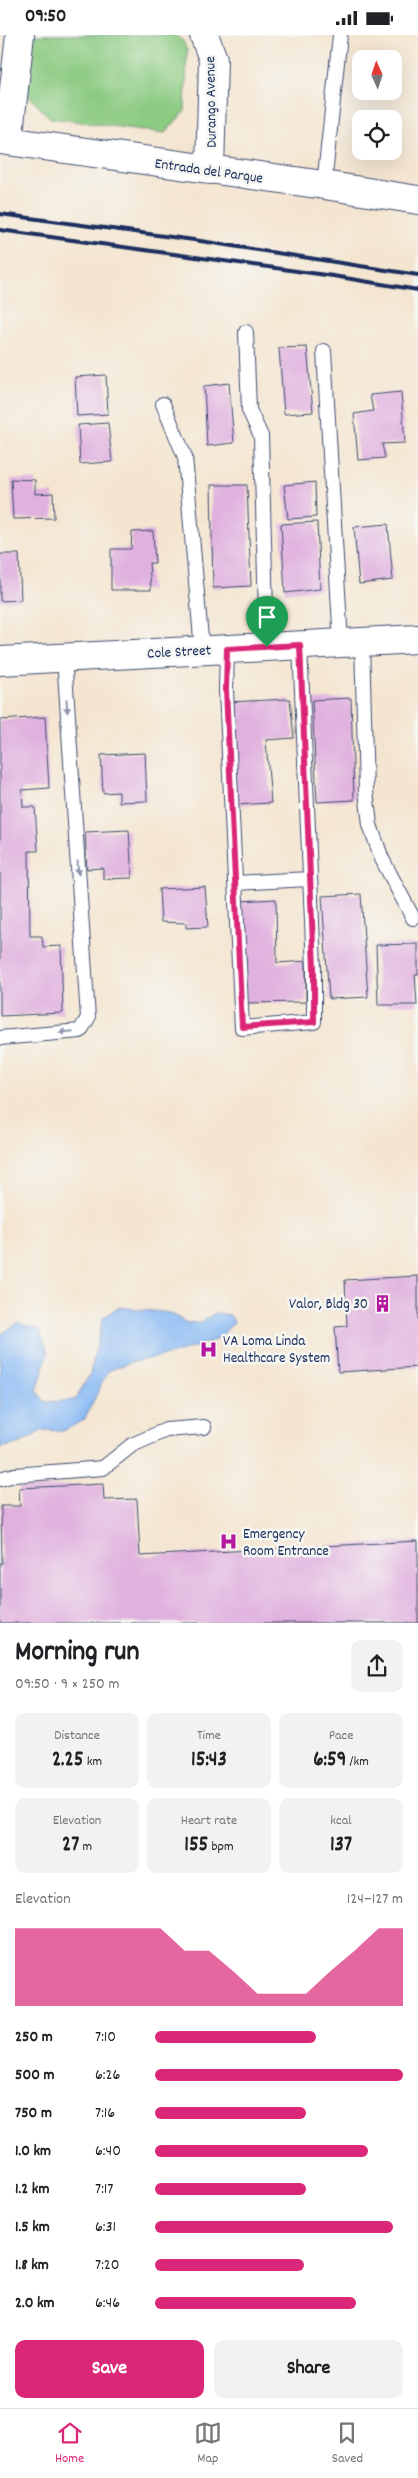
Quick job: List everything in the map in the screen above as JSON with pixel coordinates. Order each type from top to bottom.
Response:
[{"type":"street","points":[[4,141],[20,35]]},
{"type":"street","name":"Durango Avenue","points":[[204,35],[213,59],[210,171]]},
{"type":"street","name":"Entrada del Parque","points":[[4,141],[210,171],[324,185],[418,200]]},
{"type":"street","name":"Cole Street","points":[[0,661],[418,639]]},
{"type":"lane","points":[[324,185],[340,35]]},
{"type":"lane","points":[[246,332],[249,410],[261,436],[267,647]]},
{"type":"lane","points":[[324,351],[370,825],[382,859],[413,917]]},
{"type":"lane","points":[[162,404],[185,457],[215,649],[226,690],[242,1027],[314,1022],[314,968],[300,645]]},
{"type":"lane","points":[[0,1038],[80,1031],[88,1018],[64,657]]},
{"type":"lane","points":[[236,883],[310,879]]},
{"type":"lane","points":[[0,1479],[14,1475],[103,1468],[132,1445],[166,1430],[204,1427]]},
{"type":"green space","points":[[32,35],[175,35],[183,41],[187,50],[185,111],[165,133],[50,118],[28,95]]},
{"type":"water","points":[[118,1307],[170,1313],[187,1323],[201,1322],[215,1313],[230,1315],[234,1322],[218,1339],[173,1354],[131,1362],[108,1371],[84,1420],[63,1431],[43,1430],[21,1443],[0,1448],[0,1335],[18,1323],[40,1330],[48,1353],[37,1391],[45,1402],[75,1400],[90,1374],[103,1318]]},
{"type":"building","points":[[307,347],[313,412],[284,414],[279,348]]},
{"type":"building","points":[[106,375],[108,414],[77,416],[75,377]]},
{"type":"building","points":[[229,383],[234,443],[207,446],[204,386]]},
{"type":"building","points":[[401,392],[405,443],[382,444],[385,458],[358,460],[354,414],[373,411],[370,395]]},
{"type":"building","points":[[108,423],[112,462],[80,464],[78,425]]},
{"type":"building","points":[[11,479],[35,480],[35,494],[53,493],[54,518],[13,519]]},
{"type":"building","points":[[315,482],[316,517],[288,519],[284,485]]},
{"type":"building","points":[[211,485],[247,485],[251,586],[213,588]]},
{"type":"building","points":[[317,522],[320,589],[285,593],[281,524]]},
{"type":"building","points":[[388,524],[393,580],[359,584],[354,527]]},
{"type":"building","points":[[153,531],[155,563],[149,563],[151,590],[111,590],[111,549],[131,549],[132,532]]},
{"type":"building","points":[[0,554],[19,554],[21,600],[0,601]]},
{"type":"building","points":[[351,698],[354,800],[317,802],[312,700]]},
{"type":"building","points":[[290,699],[294,738],[266,740],[271,803],[235,805],[228,702]]},
{"type":"building","points":[[45,717],[49,788],[22,790],[23,807],[35,807],[38,851],[29,851],[30,936],[42,936],[43,947],[61,946],[63,1013],[0,1016],[0,720]]},
{"type":"building","points":[[145,753],[147,801],[119,802],[119,792],[103,793],[101,755]]},
{"type":"building","points":[[129,830],[132,878],[103,879],[103,868],[87,869],[85,832]]},
{"type":"building","points":[[205,887],[208,927],[186,928],[186,923],[161,922],[159,889]]},
{"type":"building","points":[[361,894],[368,997],[329,999],[322,896]]},
{"type":"building","points":[[276,899],[277,963],[306,961],[306,1002],[244,1003],[240,901]]},
{"type":"building","points":[[418,944],[418,975],[415,975],[417,1005],[378,1005],[376,945]]},
{"type":"building","name":"Valor, Bldg 30","points":[[418,1276],[418,1367],[338,1372],[335,1327],[347,1326],[345,1280]]},
{"type":"building","points":[[103,1484],[104,1500],[137,1499],[140,1556],[418,1541],[418,1623],[0,1623],[1,1506],[20,1506],[19,1488]]},
{"type":"railway","points":[[0,214],[194,240],[418,275]]},
{"type":"railway","points":[[0,230],[333,276],[418,290]]},
{"type":"place","name":"Valor, Bldg 30","points":[[382,1303]]},
{"type":"place","name":"VA Loma Linda Healthcare System","points":[[209,1349]]},
{"type":"place","name":"Emergency Room Entrance","points":[[229,1542]]},
{"type":"route","points":[[300,645],[314,968],[314,1022],[242,1027],[226,690],[227,649],[267,647],[300,645]]}]
